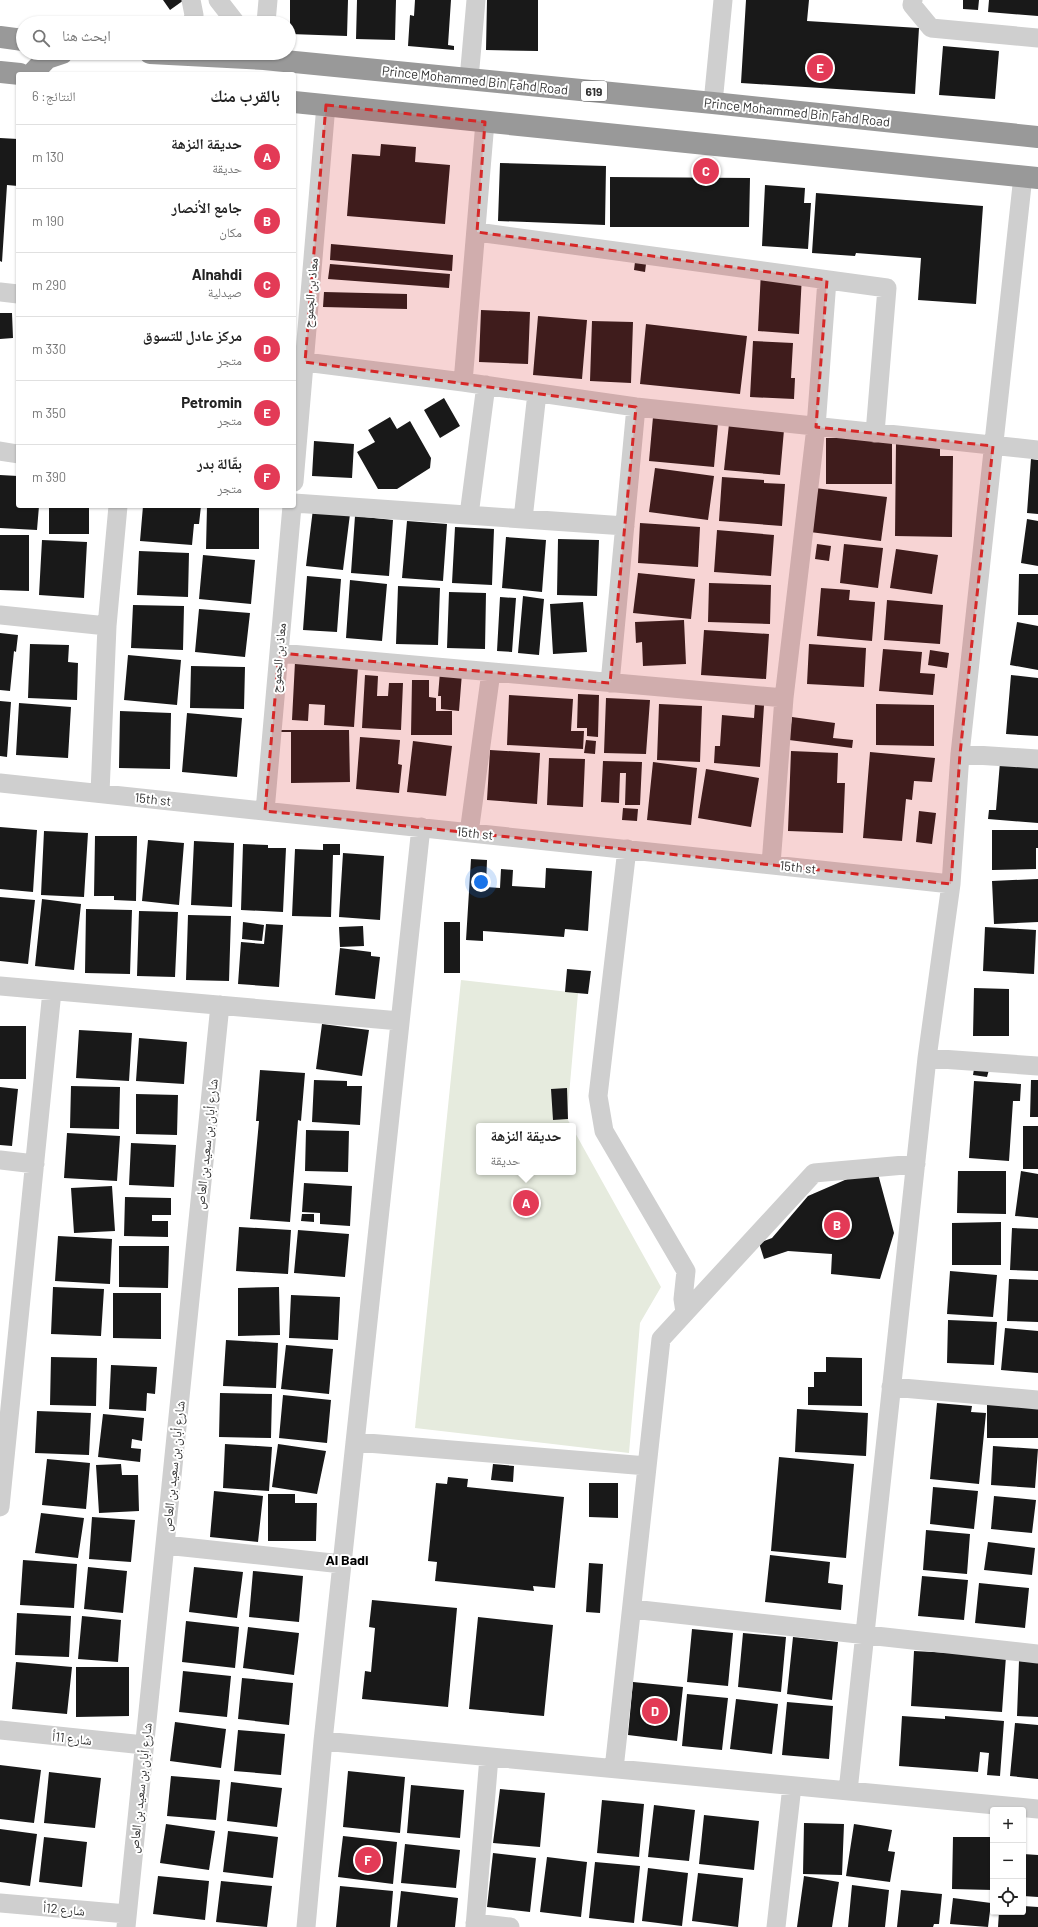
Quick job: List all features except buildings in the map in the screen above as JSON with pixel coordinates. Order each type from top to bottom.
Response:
[{"type":"highway","points":[[0,37],[16,39]]},
{"type":"highway","name":"Prince Mohammed Bin Fahd Road","points":[[296,59],[469,79],[1038,137]]},
{"type":"highway","points":[[34,72],[45,60]]},
{"type":"highway","points":[[0,72],[16,74]]},
{"type":"highway","points":[[296,102],[1030,177]]},
{"type":"street","points":[[191,0],[194,16]]},
{"type":"street","points":[[218,0],[231,16]]},
{"type":"street","points":[[267,16],[268,0]]},
{"type":"street","points":[[469,79],[476,0]]},
{"type":"street","points":[[713,103],[723,0]]},
{"type":"street","points":[[913,0],[912,5],[931,28],[1038,38]]},
{"type":"street","name":"معاذ بن الجموح","points":[[296,458],[304,362],[301,318],[326,105]]},
{"type":"street","points":[[462,382],[477,232],[485,122]]},
{"type":"street","points":[[848,1791],[927,1058],[951,884],[960,754],[993,446],[1030,177]]},
{"type":"street","points":[[477,232],[887,288],[876,433]]},
{"type":"street","points":[[771,864],[784,698],[816,426],[827,280]]},
{"type":"street","points":[[0,292],[16,294]]},
{"type":"street","points":[[304,362],[486,385],[636,407],[1038,450]]},
{"type":"street","points":[[469,515],[486,385]]},
{"type":"street","points":[[523,519],[537,392]]},
{"type":"street","points":[[610,683],[636,407]]},
{"type":"street","points":[[0,452],[16,454]]},
{"type":"street","points":[[296,503],[625,526]]},
{"type":"street","points":[[100,793],[107,626],[118,508]]},
{"type":"street","name":"معاذ بن الجموح","points":[[265,811],[292,508]]},
{"type":"street","points":[[0,615],[107,626]]},
{"type":"street","points":[[279,653],[784,698]]},
{"type":"street","points":[[469,833],[491,672]]},
{"type":"street","points":[[960,754],[1038,758]]},
{"type":"street","name":"15th st","points":[[0,783],[951,884]]},
{"type":"street","points":[[306,1927],[323,1741],[421,828]]},
{"type":"street","points":[[627,849],[598,1096],[604,1131],[686,1271],[683,1299],[685,1312]]},
{"type":"street","points":[[0,986],[400,1021]]},
{"type":"street","points":[[0,1507],[5,1400],[34,1164],[52,991]]},
{"type":"street","name":"شارع أبان بن سعيد بن العاص","points":[[126,1921],[220,1005]]},
{"type":"street","points":[[927,1058],[1038,1066]]},
{"type":"street","points":[[0,1160],[34,1164]]},
{"type":"street","points":[[614,1769],[661,1339],[814,1173],[916,1164]]},
{"type":"street","points":[[892,1387],[1038,1400]]},
{"type":"street","points":[[355,1442],[647,1466]]},
{"type":"street","points":[[165,1545],[342,1564]]},
{"type":"street","points":[[632,1609],[1038,1654]]},
{"type":"street","name":"شارع 11أ","points":[[0,1730],[144,1745]]},
{"type":"street","points":[[323,1741],[1038,1809]]},
{"type":"street","points":[[489,1757],[475,1925],[510,1927]]},
{"type":"street","points":[[776,1927],[792,1786]]},
{"type":"street","name":"شارع 12أ","points":[[0,1903],[126,1921]]},
{"type":"highlighted area","points":[[326,105],[485,122],[477,232],[827,280],[816,427],[993,446],[960,754],[951,884],[265,811],[279,653],[610,683],[636,407],[305,362]]},
{"type":"shaded area","points":[[461,980],[578,993],[567,1118],[570,1123],[476,1123],[476,1175],[576,1175],[576,1134],[661,1287],[640,1323],[629,1453],[415,1428]]},
{"type":"place","name":"Petromin","points":[[820,68]]},
{"type":"place","name":"Alnahdi","points":[[706,171]]},
{"type":"place","name":"حديقة النزهة","points":[[526,1203]]},
{"type":"place","name":"جامع الأنصار","points":[[837,1225]]},
{"type":"place","name":"مركز عادل للتسوق","points":[[655,1711]]},
{"type":"place","name":"بقّالة بدر","points":[[368,1860]]},
{"type":"district","name":"Al Badi","points":[[347,1559]]}]
